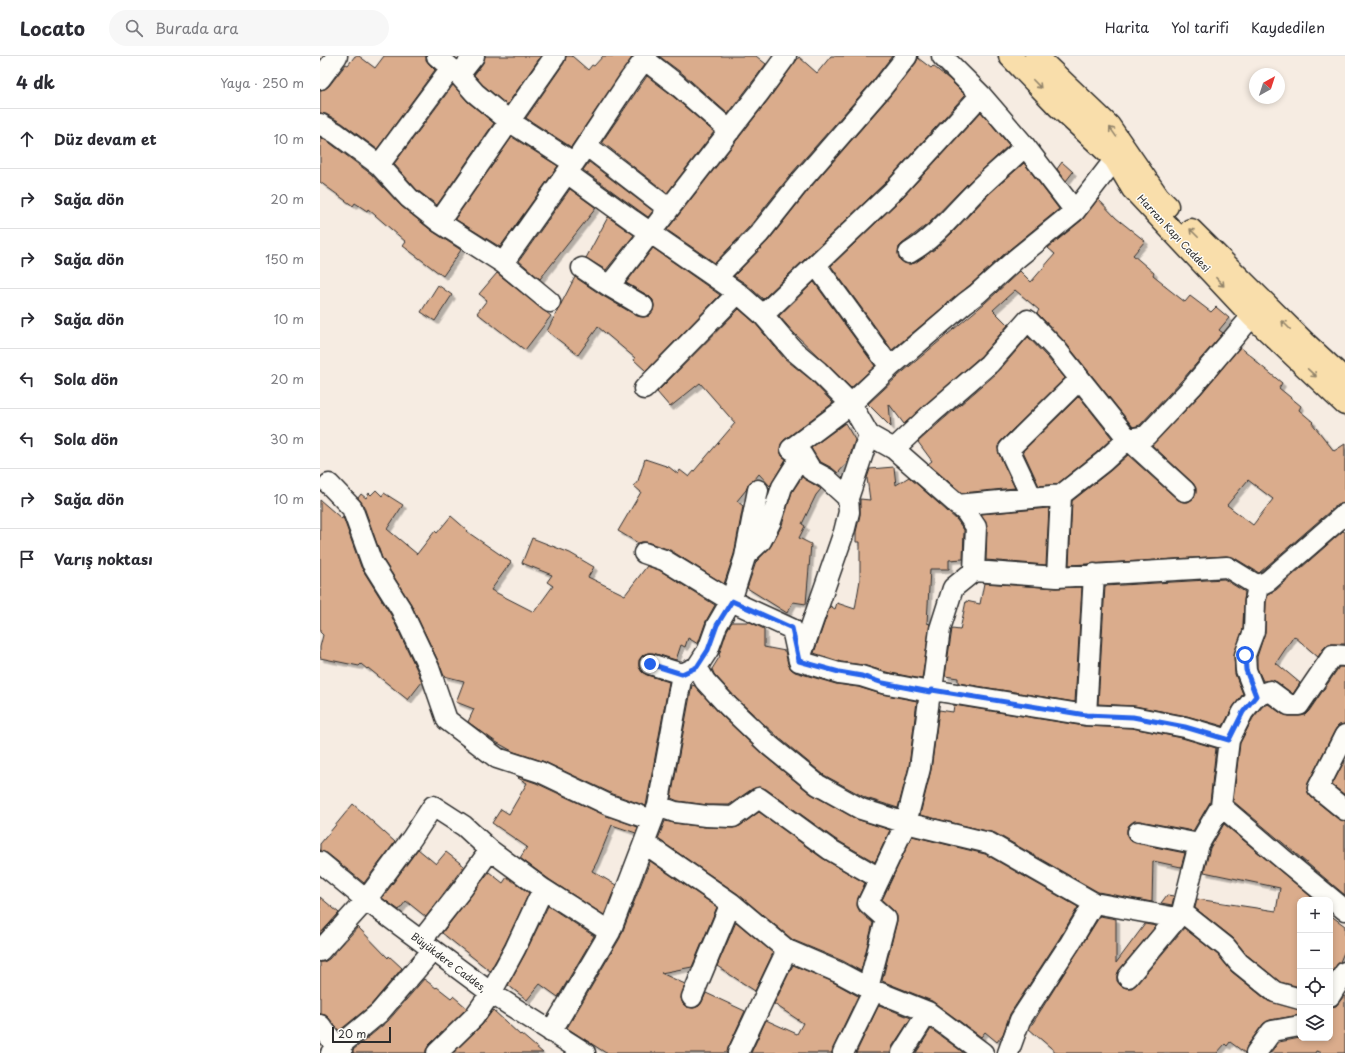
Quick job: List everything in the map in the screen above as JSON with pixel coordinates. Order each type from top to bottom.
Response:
[{"type":"main road","name":"Harran Kapı Caddesi","points":[[1010,56],[1058,106],[1115,159],[1133,189],[1252,316],[1345,404]]},
{"type":"main road","name":"Harran Kapı Caddesi","points":[[1036,56],[1108,126],[1158,197],[1305,343],[1345,380]]},
{"type":"street","points":[[320,78],[337,56]]},
{"type":"street","points":[[380,165],[449,66],[474,56]]},
{"type":"street","points":[[439,222],[508,121],[555,56]]},
{"type":"street","points":[[609,286],[786,56]]},
{"type":"street","points":[[717,277],[759,234],[801,181],[881,89],[907,56]]},
{"type":"street","points":[[942,56],[981,95],[1026,146],[1075,211]]},
{"type":"street","points":[[503,263],[645,58],[730,130]]},
{"type":"street","points":[[449,66],[475,93],[508,121],[650,232],[717,277],[763,315],[793,350],[818,371],[851,404],[869,435],[894,450],[966,512],[976,527],[974,571]]},
{"type":"street","points":[[763,315],[894,190],[981,95]]},
{"type":"street","points":[[320,124],[336,133],[380,165],[409,198],[439,222],[503,263],[550,302]]},
{"type":"street","points":[[586,145],[669,209]]},
{"type":"street","points":[[909,253],[922,246],[936,234],[977,190],[1026,146]]},
{"type":"street","points":[[848,498],[826,478],[811,470],[802,455],[791,449],[851,404],[890,368],[1017,258],[1075,211],[1115,159]]},
{"type":"street","points":[[816,265],[890,368]]},
{"type":"street","points":[[582,268],[643,306]]},
{"type":"street","points":[[644,389],[738,293]]},
{"type":"street","points":[[957,505],[1061,495],[1103,462],[1128,439],[1146,436],[1192,387],[1252,316]]},
{"type":"street","points":[[894,450],[931,414],[989,364],[1028,320],[1056,349],[1128,439],[1185,491]]},
{"type":"street","points":[[1032,498],[1009,449],[1080,379]]},
{"type":"street","points":[[799,661],[844,532],[849,512],[848,498],[869,435]]},
{"type":"street","points":[[745,557],[761,541],[771,520],[782,487],[802,455]]},
{"type":"street","points":[[329,484],[352,508],[372,563],[401,609],[429,668],[447,720],[466,736],[497,758],[540,772],[609,805],[655,813],[675,812],[698,815],[733,816],[760,798],[828,849],[879,878]]},
{"type":"street","points":[[551,1032],[610,932],[644,843],[655,813],[689,671],[708,650],[717,625],[732,601],[745,557],[758,490]]},
{"type":"street","points":[[1057,577],[1061,495]]},
{"type":"street","points":[[1258,586],[1268,581],[1345,514]]},
{"type":"street","points":[[644,553],[664,560],[732,601],[792,628],[799,661]]},
{"type":"street","points":[[843,1053],[871,996],[868,988],[886,919],[868,903],[906,823],[920,768],[940,629],[953,588],[974,571],[1057,577],[1227,567],[1258,586]]},
{"type":"street","points":[[1086,715],[1094,574]]},
{"type":"street","points":[[1256,696],[1246,670],[1245,655],[1254,631],[1255,601],[1258,586]]},
{"type":"street","points":[[1128,977],[1180,915],[1199,844],[1221,806],[1229,740],[1243,712],[1256,696],[1270,691],[1289,705],[1299,705],[1333,655],[1345,656]]},
{"type":"street","points":[[799,661],[839,672],[862,676],[883,683],[1086,715],[1133,717],[1185,727],[1229,740]]},
{"type":"street","points":[[650,664],[689,671],[705,681],[728,706],[770,746],[818,785],[861,809],[906,823],[988,842],[1094,904],[1180,915],[1226,947],[1239,963],[1276,992],[1297,998]]},
{"type":"street","points":[[1345,735],[1318,788],[1345,810]]},
{"type":"street","points":[[320,950],[366,900],[412,838],[433,806],[464,826],[490,850],[543,890],[610,932]]},
{"type":"street","points":[[1221,806],[1345,910]]},
{"type":"street","points":[[1138,832],[1199,844]]},
{"type":"street","points":[[644,843],[731,903],[787,950],[838,972],[868,988],[928,1012],[983,1053]]},
{"type":"street","points":[[320,1025],[337,1051],[379,1014],[490,850]]},
{"type":"street","name":"Büyükdere Caddes,","points":[[320,862],[366,900],[491,993],[585,1053]]},
{"type":"street","points":[[437,1053],[474,1017],[491,993],[515,949],[543,890]]},
{"type":"street","points":[[692,998],[731,903]]},
{"type":"street","points":[[1008,1053],[1020,1020],[1094,904]]},
{"type":"street","points":[[738,1053],[787,950]]},
{"type":"street","points":[[1333,991],[1345,972]]},
{"type":"street","points":[[902,1053],[928,1012]]},
{"type":"street","points":[[1256,1053],[1272,1031],[1297,1027]]},
{"type":"building","points":[[355,56],[359,56],[375,68],[384,56],[426,56],[426,60],[435,70],[377,149],[342,123],[326,114],[320,113],[320,90],[329,86],[346,64],[348,65]]},
{"type":"building","points":[[485,56],[541,56],[507,105],[483,85],[474,75],[483,63]]},
{"type":"building","points":[[566,56],[572,56],[588,70],[603,56],[633,56],[571,147],[526,118],[564,63]]},
{"type":"building","points":[[659,56],[756,56],[766,64],[728,114],[683,74]]},
{"type":"building","points":[[831,56],[892,56],[872,82],[792,173],[750,226],[715,263],[667,230],[768,100],[799,57],[817,73]]},
{"type":"building","points":[[918,58],[931,68],[933,66],[965,95],[886,182],[763,299],[734,276],[768,241],[810,188],[890,96],[916,63]]},
{"type":"building","points":[[647,76],[714,132],[667,193],[602,142]]},
{"type":"building","points":[[453,85],[468,102],[494,123],[437,205],[417,190],[394,164]]},
{"type":"building","points":[[981,112],[1009,145],[968,183],[928,224],[899,247],[898,253],[900,260],[904,263],[915,263],[935,249],[990,193],[1024,163],[1059,209],[892,350],[831,266],[902,198]]},
{"type":"building","points":[[320,137],[371,174],[401,206],[432,231],[461,250],[443,276],[403,246],[406,242],[368,209],[367,211],[355,203],[353,206],[320,182]]},
{"type":"building","points":[[512,137],[558,166],[500,247],[455,219]]},
{"type":"building","points":[[589,162],[653,211],[648,217],[583,170]]},
{"type":"building","points":[[1062,162],[1073,172],[1066,181],[1057,169]]},
{"type":"building","points":[[570,189],[596,208],[540,279],[519,261]]},
{"type":"building","points":[[1098,199],[1116,218],[1145,241],[1133,255],[1154,273],[1153,275],[1163,283],[1162,284],[1185,302],[1190,296],[1211,312],[1216,307],[1229,318],[1219,330],[1223,333],[1140,425],[1133,427],[1065,342],[1037,313],[1039,310],[1015,290],[993,310],[1008,325],[981,356],[904,424],[889,404],[891,427],[868,404],[898,376],[985,303],[1020,271],[1031,282],[1055,254],[1048,248],[1082,220]]},
{"type":"building","points":[[608,217],[634,235],[606,270],[586,258]]},
{"type":"building","points":[[653,248],[720,295],[646,371],[634,360],[635,358],[598,327],[578,355],[547,331],[575,277],[637,316],[649,316],[653,311],[653,300],[649,296],[626,283]]},
{"type":"building","points":[[497,273],[551,316],[525,350],[477,313],[487,300],[479,294]]},
{"type":"building","points":[[814,282],[875,366],[851,388],[794,333],[779,316]]},
{"type":"building","points":[[438,285],[452,295],[435,321],[421,312]]},
{"type":"building","points":[[739,309],[755,323],[784,358],[810,379],[833,403],[784,440],[781,444],[780,450],[782,456],[786,459],[770,486],[759,474],[749,483],[746,490],[737,501],[743,506],[734,554],[724,584],[670,550],[647,542],[638,543],[618,531],[641,492],[634,486],[638,481],[645,459],[669,467],[678,474],[680,470],[689,477],[735,423],[700,383],[670,407],[657,392]]},
{"type":"building","points":[[1028,337],[1065,378],[1001,441],[998,447],[999,454],[1015,488],[962,493],[928,464],[932,461],[918,442],[997,373]]},
{"type":"building","points":[[1240,347],[1282,383],[1279,388],[1301,406],[1299,410],[1313,422],[1312,423],[1334,451],[1345,444],[1345,503],[1337,505],[1259,573],[1233,557],[1226,556],[1069,565],[1072,501],[1128,455],[1178,500],[1188,502],[1194,498],[1196,488],[1193,483],[1152,445],[1200,395]],"holes":[[[1248,480],[1273,499],[1253,525],[1227,505]]]},
{"type":"building","points":[[1079,396],[1112,438],[1096,453],[1057,484],[1039,486],[1023,451]]},
{"type":"building","points":[[845,423],[855,440],[847,463],[838,473],[819,461],[811,448]]},
{"type":"building","points":[[894,467],[896,485],[909,477],[957,520],[964,530],[963,559],[949,560],[949,569],[930,569],[927,623],[930,624],[922,679],[886,672],[863,665],[841,662],[814,653],[830,606],[835,609],[837,603],[855,609],[860,580],[860,542],[856,542],[856,532],[860,515],[860,499],[870,500],[867,478],[870,469]]},
{"type":"building","points":[[802,477],[821,489],[816,495],[802,524],[805,526],[799,538],[811,544],[806,604],[793,602],[787,613],[747,588],[756,562],[771,546],[782,525],[792,492]]},
{"type":"building","points":[[376,490],[382,496],[384,493],[403,505],[387,529],[417,554],[435,531],[437,533],[451,516],[467,530],[466,531],[511,562],[491,590],[534,612],[553,586],[547,582],[552,575],[522,563],[532,538],[570,553],[594,567],[588,577],[625,595],[647,566],[659,570],[715,605],[706,621],[698,644],[688,638],[685,647],[681,645],[676,660],[653,653],[648,653],[643,655],[639,660],[639,667],[642,672],[669,682],[646,806],[613,794],[545,762],[514,752],[496,742],[468,722],[474,709],[456,702],[464,681],[444,676],[411,604],[382,558],[363,504],[358,498],[361,494],[366,498],[369,493],[371,495]]},
{"type":"building","points":[[320,500],[342,519],[343,517],[361,567],[391,615],[418,672],[422,682],[408,700],[361,664],[359,666],[320,658],[320,647],[323,635],[320,632]]},
{"type":"building","points":[[1049,508],[1046,565],[986,560],[987,528],[986,521],[981,514]]},
{"type":"building","points":[[1343,531],[1345,532],[1345,644],[1328,644],[1318,657],[1294,636],[1276,663],[1300,683],[1293,694],[1277,682],[1272,680],[1263,681],[1257,668],[1257,657],[1265,632],[1266,602],[1268,594],[1276,590]]},
{"type":"building","points":[[1224,579],[1245,592],[1243,629],[1234,656],[1235,674],[1243,694],[1233,707],[1223,726],[1187,716],[1135,706],[1098,704],[1105,586]]},
{"type":"building","points":[[984,583],[1056,588],[1082,587],[1075,702],[958,683],[958,678],[945,676],[952,629],[960,630],[966,601],[980,604]]},
{"type":"building","points":[[732,622],[750,622],[764,629],[764,647],[785,651],[788,664],[795,672],[836,684],[858,687],[881,694],[917,701],[909,766],[898,808],[866,798],[824,775],[778,737],[736,698],[714,674],[712,669],[720,656],[719,655],[727,630]]},
{"type":"building","points":[[1339,667],[1345,667],[1345,724],[1339,725],[1335,730],[1308,783],[1307,788],[1311,797],[1338,819],[1345,821],[1345,895],[1233,801],[1240,743],[1253,718],[1263,706],[1268,704],[1282,714],[1289,716],[1305,715]]},
{"type":"building","points":[[692,685],[695,686],[720,714],[762,754],[811,794],[856,819],[890,830],[875,862],[835,839],[766,789],[759,787],[752,789],[729,805],[707,805],[678,801],[671,798]]},
{"type":"building","points":[[954,705],[1084,726],[1132,728],[1182,738],[1216,748],[1210,802],[1193,831],[1140,821],[1134,821],[1127,829],[1127,836],[1135,843],[1185,853],[1181,867],[1153,861],[1152,902],[1098,892],[995,833],[920,815],[931,770],[939,710],[953,712]]},
{"type":"building","points":[[1345,760],[1345,795],[1332,785]]},
{"type":"building","points":[[519,777],[536,783],[604,815],[638,827],[636,833],[612,825],[592,871],[616,885],[604,915],[550,880],[520,858],[527,847],[492,823],[501,809],[509,814],[527,783],[518,778]]},
{"type":"building","points":[[353,804],[395,842],[364,883],[327,853],[320,851],[320,844]]},
{"type":"building","points":[[759,812],[822,858],[865,883],[858,898],[857,906],[860,912],[873,923],[861,971],[843,961],[793,940],[738,894],[658,839],[665,821],[705,827],[733,828],[740,826]]},
{"type":"building","points":[[1224,824],[1311,897],[1297,897],[1297,986],[1280,982],[1247,955],[1233,938],[1195,908],[1197,899],[1276,911],[1280,888],[1204,872],[1210,848]]},
{"type":"building","points":[[912,836],[985,854],[1078,907],[1010,1014],[1003,1034],[997,1042],[985,1032],[981,1037],[932,1001],[882,981],[897,916],[894,911],[882,900]]},
{"type":"building","points":[[418,849],[436,864],[446,852],[464,866],[426,917],[406,901],[399,910],[382,898]]},
{"type":"building","points":[[650,861],[717,907],[692,967],[661,973],[685,984],[681,998],[683,1004],[687,1007],[693,1008],[699,1006],[706,993],[745,1011],[727,1053],[606,1053],[567,1028],[620,938]]},
{"type":"building","points":[[489,872],[503,883],[507,877],[529,893],[505,944],[490,971],[442,933]]},
{"type":"building","points":[[1167,895],[1174,896],[1172,905],[1161,903]]},
{"type":"building","points":[[320,897],[339,913],[320,934]]},
{"type":"building","points":[[548,906],[594,936],[558,997],[540,984],[527,1000],[508,985]]},
{"type":"building","points":[[1100,916],[1116,919],[1116,963],[1145,924],[1156,926],[1119,970],[1117,981],[1121,986],[1132,988],[1137,984],[1184,928],[1218,955],[1232,972],[1268,1001],[1297,1009],[1297,1016],[1270,1020],[1263,1024],[1247,1046],[1245,1053],[1230,1042],[1227,1046],[1225,1044],[1217,1053],[1057,1053],[1029,1029]]},
{"type":"building","points":[[1333,917],[1345,926],[1345,950],[1340,962],[1333,970]]},
{"type":"building","points":[[736,922],[773,953],[755,991],[717,966]]},
{"type":"building","points":[[358,927],[388,958],[389,956],[402,968],[371,1005],[339,1031],[329,1018],[320,1014],[320,962],[324,962],[329,959]]},
{"type":"building","points":[[793,965],[833,982],[858,996],[832,1053],[751,1053],[766,1020],[797,1034],[803,1023],[774,1004]]},
{"type":"building","points":[[424,979],[451,998],[453,996],[467,1008],[429,1045],[426,1053],[353,1053],[353,1050],[388,1021]]},
{"type":"building","points":[[1345,996],[1345,1053],[1323,1053],[1316,1051],[1315,1053],[1270,1053],[1279,1042],[1297,1039],[1297,1041],[1333,1041],[1333,1006],[1336,1006]]},
{"type":"building","points":[[879,1005],[911,1018],[892,1047],[891,1053],[856,1053]]},
{"type":"building","points":[[493,1010],[520,1035],[521,1034],[543,1053],[453,1053],[482,1025]]},
{"type":"building","points":[[931,1029],[964,1053],[916,1053]]},
{"type":"route","points":[[650,664],[682,674],[697,667],[708,650],[717,625],[732,601],[792,628],[799,661],[839,672],[862,676],[883,683],[930,692],[932,690],[1086,715],[1133,717],[1185,727],[1229,740],[1243,712],[1256,696],[1246,670],[1245,655]]}]
